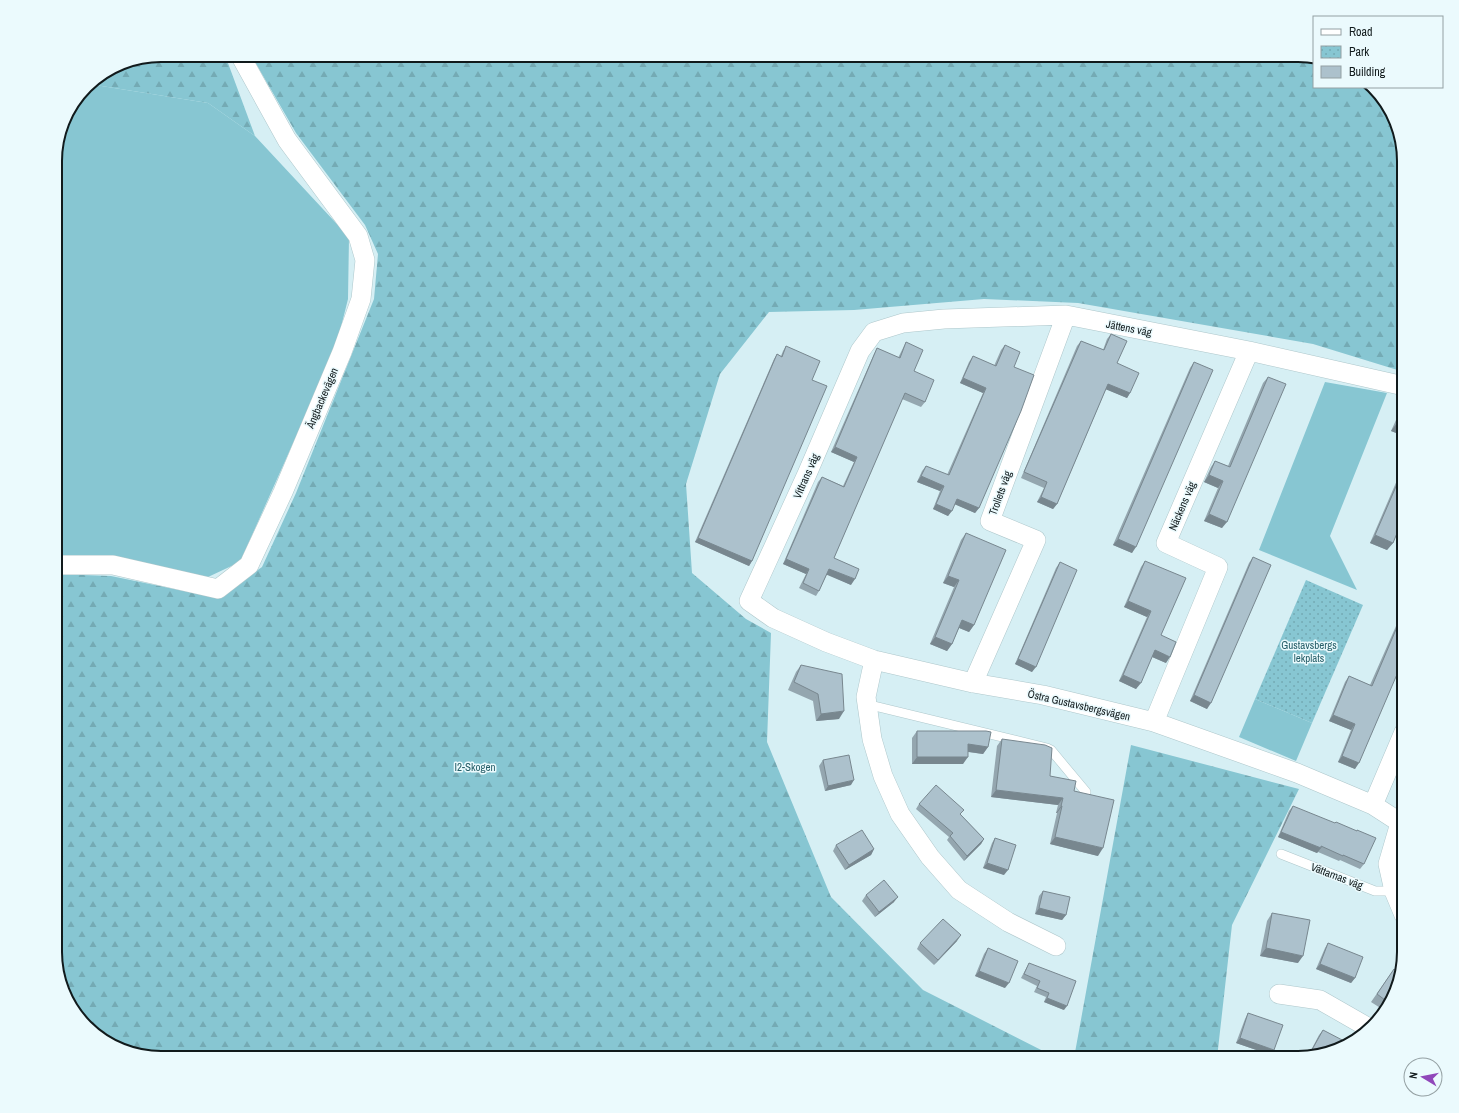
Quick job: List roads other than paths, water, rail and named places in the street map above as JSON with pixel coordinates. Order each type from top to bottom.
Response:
[{"type":"street","name":"Ängbackevägen","points":[[62,565],[113,565],[218,590],[249,564],[283,492],[342,352],[361,299],[365,260],[358,236],[288,140],[244,62]]},
{"type":"street","name":"Jättens väg","points":[[860,351],[874,332],[903,323],[944,319],[1066,316],[1249,351],[1397,384]]},
{"type":"street","name":"Trollets väg","points":[[973,683],[1036,540],[990,521],[1066,316]]},
{"type":"street","name":"Vittrans väg","points":[[749,601],[807,474],[860,351]]},
{"type":"street","name":"Näckens väg","points":[[1154,722],[1218,567],[1166,543],[1249,351]]},
{"type":"street","name":"Östra Gustavsbergsvägen","points":[[749,601],[773,618],[826,642],[874,660],[973,683],[1043,695],[1154,722],[1297,773],[1373,805],[1397,821]]},
{"type":"street","points":[[874,660],[866,697],[872,740],[883,776],[900,814],[930,857],[959,890],[1008,922],[1056,946]]},
{"type":"street","points":[[1373,805],[1397,748]]},
{"type":"street","points":[[1397,838],[1388,864],[1397,898]]},
{"type":"street","points":[[1280,994],[1320,1000],[1364,1025]]},
{"type":"lane","points":[[866,704],[1047,748],[1086,792]]},
{"type":"lane","name":"Vättarnas väg","points":[[1281,854],[1375,891],[1394,891]]},
{"type":"park label","name":"Gustavsbergs lekplats","points":[[1309,651]]},
{"type":"park label","name":"I2-Skogen","points":[[475,767]]}]
